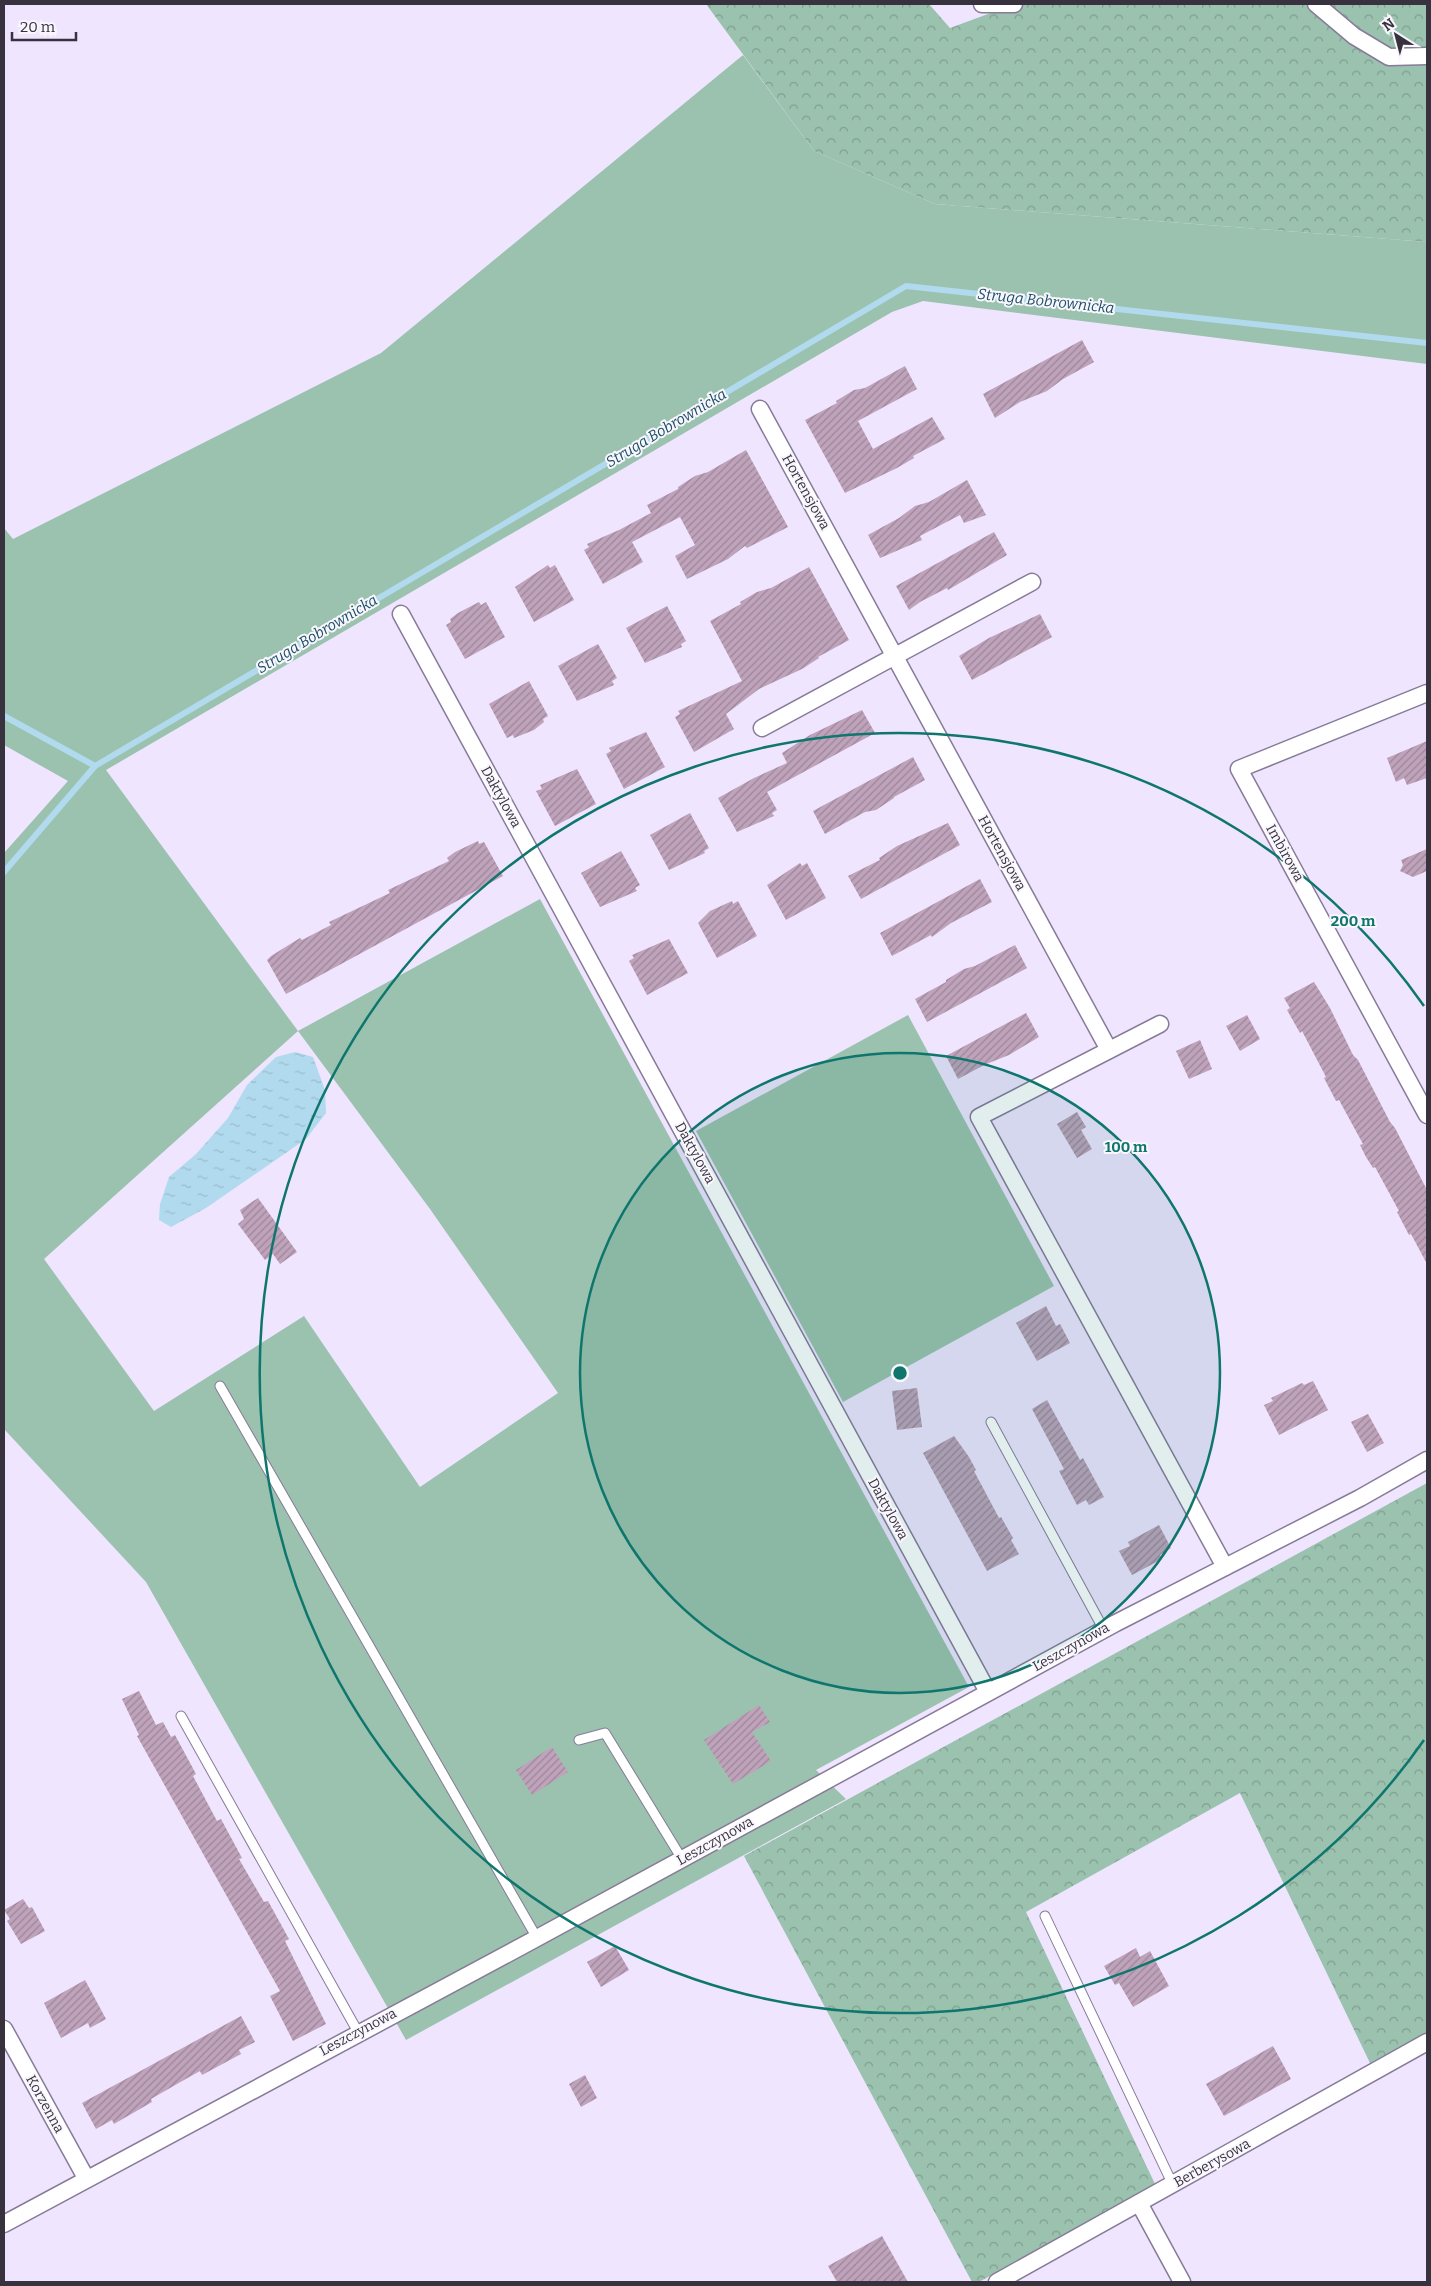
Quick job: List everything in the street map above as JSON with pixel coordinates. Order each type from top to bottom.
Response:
[{"type":"street","points":[[982,4],[1013,4]]},
{"type":"street","points":[[1316,4],[1354,36],[1389,57],[1427,56]]},
{"type":"street","name":"Hortensjowa","points":[[760,409],[1109,1050]]},
{"type":"street","points":[[762,728],[1032,582]]},
{"type":"street","name":"Daktylowa","points":[[401,614],[988,1692]]},
{"type":"street","name":"Imbirowa","points":[[1427,693],[1239,769],[1427,1115]]},
{"type":"street","points":[[1160,1024],[979,1117],[1225,1567]]},
{"type":"street","name":"Leszczynowa","points":[[4,2224],[358,2032],[537,1938],[988,1692],[1360,1498],[1427,1460]]},
{"type":"street","name":"Korzenna","points":[[4,2029],[86,2178]]},
{"type":"street","name":"Berberysowa","points":[[996,2282],[1427,2042]]},
{"type":"street","points":[[1140,2203],[1182,2282]]},
{"type":"lane","points":[[220,1386],[537,1938]]},
{"type":"lane","points":[[991,1422],[1104,1630]]},
{"type":"lane","points":[[180,1716],[358,2032]]},
{"type":"lane","points":[[579,1740],[605,1732],[682,1859]]},
{"type":"lane","points":[[1045,1916],[1173,2185]]},
{"type":"green space","points":[[706,4],[929,4],[950,28],[1015,4],[1427,4],[1427,242],[935,204],[814,151]]},
{"type":"green space","points":[[743,55],[814,151],[935,204],[1427,242],[1427,364],[923,301],[892,312],[106,770],[298,1031],[540,899],[969,1687],[816,1770],[846,1799],[406,2040],[146,1582],[4,1429],[4,853],[68,781],[4,745],[4,528],[13,539],[381,353]],"holes":[[[298,1031],[430,1209],[558,1393],[420,1487],[304,1316],[154,1411],[44,1259]]]},
{"type":"green space","points":[[908,1015],[1054,1286],[843,1402],[696,1131]]},
{"type":"green space","points":[[1427,1483],[1427,2032],[1370,2063],[1240,1793],[1026,1912],[1155,2184],[979,2282],[972,2282],[744,1856]]},
{"type":"water","points":[[295,1052],[313,1057],[325,1090],[326,1113],[306,1139],[206,1208],[171,1227],[159,1220],[160,1204],[169,1177],[196,1154],[228,1118],[247,1085],[276,1057]]},
{"type":"building","points":[[1082,340],[1094,362],[1063,379],[1047,391],[1020,402],[995,418],[983,394]]},
{"type":"building","points":[[905,366],[917,389],[858,421],[873,449],[932,417],[945,439],[913,456],[914,458],[897,468],[845,493],[805,420],[837,403],[836,401],[854,390],[865,388]]},
{"type":"building","points":[[746,450],[788,527],[747,548],[745,546],[728,559],[687,579],[675,556],[695,545],[680,517],[632,542],[643,562],[603,584],[584,550],[589,547],[587,544],[651,513],[647,505],[678,489],[678,487],[695,476],[708,472]]},
{"type":"building","points":[[967,480],[986,515],[964,523],[960,515],[920,536],[922,540],[880,558],[868,535],[899,518],[915,506],[929,502]]},
{"type":"building","points":[[994,532],[1007,555],[948,590],[947,588],[909,610],[896,586]]},
{"type":"building","points":[[548,565],[550,568],[555,565],[574,600],[534,622],[515,587]]},
{"type":"building","points":[[809,567],[849,640],[818,657],[802,669],[759,689],[726,714],[734,729],[694,752],[675,717],[680,714],[678,711],[742,681],[710,621],[741,604],[740,602],[757,592],[771,588]]},
{"type":"building","points":[[479,602],[481,605],[486,602],[505,637],[465,659],[446,625],[458,613]]},
{"type":"building","points":[[667,606],[686,641],[681,644],[682,647],[645,663],[626,628]]},
{"type":"building","points":[[1040,614],[1052,637],[972,680],[959,656],[989,638]]},
{"type":"building","points":[[598,644],[617,678],[612,681],[614,685],[577,701],[558,666]]},
{"type":"building","points":[[529,681],[548,716],[534,730],[514,738],[513,735],[507,738],[489,704]]},
{"type":"building","points":[[862,710],[875,733],[767,792],[777,810],[772,813],[774,816],[737,832],[718,798],[754,778],[787,763],[782,753],[810,735]]},
{"type":"building","points":[[646,732],[665,767],[624,789],[606,754],[611,751],[609,748]]},
{"type":"building","points":[[1427,741],[1427,778],[1407,785],[1404,778],[1396,782],[1387,758]]},
{"type":"building","points":[[913,757],[925,780],[894,797],[876,810],[865,812],[825,834],[813,811]]},
{"type":"building","points":[[577,769],[596,804],[555,826],[536,791],[542,789],[540,785]]},
{"type":"building","points":[[690,813],[709,848],[704,851],[705,853],[669,870],[650,835]]},
{"type":"building","points":[[948,823],[960,845],[861,899],[848,876],[880,860],[879,858],[897,846]]},
{"type":"building","points":[[478,841],[479,844],[484,842],[503,876],[286,994],[267,960],[271,956],[300,938],[302,940],[331,925],[329,922],[390,893],[388,890],[449,861],[447,858],[455,852]]},
{"type":"building","points":[[1427,849],[1427,871],[1413,877],[1400,871],[1403,865],[1401,860]]},
{"type":"building","points":[[621,851],[640,885],[635,888],[637,891],[600,907],[581,873]]},
{"type":"building","points":[[800,863],[802,866],[807,863],[826,898],[786,920],[767,885]]},
{"type":"building","points":[[980,879],[992,902],[951,923],[932,937],[931,935],[892,956],[880,933]]},
{"type":"building","points":[[732,901],[733,904],[738,901],[757,936],[717,958],[698,923],[710,911]]},
{"type":"building","points":[[669,939],[688,973],[647,995],[629,961],[634,958],[632,955]]},
{"type":"building","points":[[1015,945],[1027,968],[927,1022],[915,999],[946,982],[946,980],[964,969],[975,966]]},
{"type":"building","points":[[1314,982],[1330,1008],[1353,1055],[1358,1060],[1427,1190],[1427,1264],[1411,1234],[1409,1235],[1397,1212],[1399,1211],[1375,1167],[1373,1168],[1366,1157],[1360,1145],[1363,1144],[1339,1100],[1336,1101],[1302,1031],[1300,1033],[1287,1010],[1290,1008],[1284,998]]},
{"type":"building","points":[[1026,1013],[1039,1037],[1009,1055],[984,1065],[958,1079],[946,1056]]},
{"type":"building","points":[[1247,1015],[1260,1039],[1240,1051],[1226,1026]]},
{"type":"building","points":[[1200,1040],[1212,1069],[1189,1079],[1176,1051]]},
{"type":"building","points":[[1077,1112],[1086,1127],[1081,1130],[1092,1149],[1077,1158],[1057,1124]]},
{"type":"building","points":[[258,1198],[297,1252],[280,1264],[273,1254],[265,1260],[238,1224],[244,1219],[240,1210]]},
{"type":"building","points":[[1046,1306],[1056,1326],[1060,1324],[1070,1343],[1037,1361],[1016,1323]]},
{"type":"building","points":[[1313,1381],[1328,1410],[1279,1435],[1264,1405],[1273,1401],[1271,1398],[1302,1383],[1304,1385]]},
{"type":"building","points":[[917,1388],[922,1427],[897,1430],[892,1391]]},
{"type":"building","points":[[1047,1400],[1080,1460],[1083,1458],[1104,1497],[1089,1505],[1086,1500],[1077,1505],[1059,1471],[1064,1469],[1032,1409]]},
{"type":"building","points":[[1368,1414],[1384,1443],[1367,1452],[1351,1422]]},
{"type":"building","points":[[954,1436],[969,1457],[976,1470],[974,1471],[999,1518],[1001,1517],[1013,1538],[1011,1540],[1019,1554],[987,1571],[923,1453]]},
{"type":"building","points":[[1159,1525],[1171,1548],[1160,1555],[1162,1559],[1132,1575],[1119,1551],[1130,1546],[1128,1542]]},
{"type":"building","points":[[139,1691],[156,1725],[163,1722],[171,1737],[175,1735],[196,1774],[193,1776],[217,1821],[221,1819],[242,1858],[239,1859],[264,1902],[268,1901],[289,1939],[285,1941],[326,2024],[293,2041],[270,1996],[280,1991],[137,1736],[139,1735],[122,1699]]},
{"type":"building","points":[[759,1705],[770,1722],[752,1732],[771,1761],[733,1784],[704,1740]]},
{"type":"building","points":[[552,1747],[568,1772],[532,1795],[516,1770]]},
{"type":"building","points":[[23,1899],[29,1908],[32,1907],[45,1931],[21,1944],[7,1921],[10,1919],[4,1910]]},
{"type":"building","points":[[615,1946],[629,1970],[601,1987],[587,1962]]},
{"type":"building","points":[[1136,1948],[1140,1957],[1150,1951],[1169,1986],[1133,2007],[1119,1983],[1115,1985],[1104,1966]]},
{"type":"building","points":[[85,1980],[106,2019],[90,2028],[88,2023],[61,2038],[44,2003]]},
{"type":"building","points":[[241,2016],[255,2042],[239,2050],[241,2054],[202,2075],[200,2071],[151,2099],[152,2102],[114,2124],[112,2120],[96,2129],[82,2103]]},
{"type":"building","points":[[1273,2046],[1291,2079],[1224,2116],[1206,2084]]},
{"type":"building","points":[[585,2075],[597,2098],[581,2107],[569,2084]]},
{"type":"building","points":[[882,2236],[908,2282],[837,2282],[828,2266]]},
{"type":"waterway","name":"Struga Bobrownicka","points":[[4,872],[95,766],[906,286],[1427,343]]},
{"type":"waterway","points":[[4,716],[95,766]]}]
